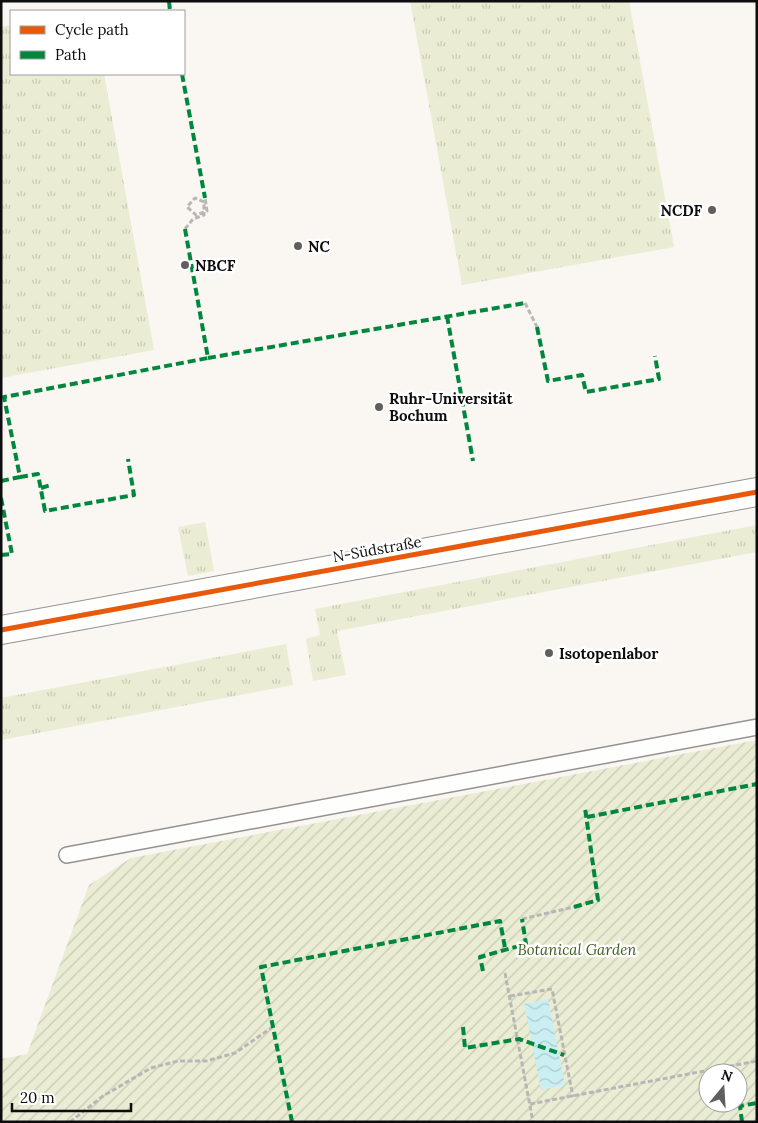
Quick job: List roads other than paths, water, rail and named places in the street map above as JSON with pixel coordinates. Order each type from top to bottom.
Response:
[{"type":"street","name":"N-Südstraße","points":[[1,630],[757,492]]},
{"type":"lane","points":[[67,855],[757,727]]},
{"type":"water","points":[[548,999],[565,1085],[541,1090],[524,1004]]},
{"type":"place","name":"NCDF","points":[[712,210]]},
{"type":"place","name":"NC","points":[[298,246]]},
{"type":"place","name":"NBCF","points":[[185,265]]},
{"type":"place","name":"Ruhr-Universität Bochum","points":[[379,407]]},
{"type":"place","name":"Isotopenlabor","points":[[549,653]]},
{"type":"park label","name":"Botanical Garden","points":[[577,949]]}]
